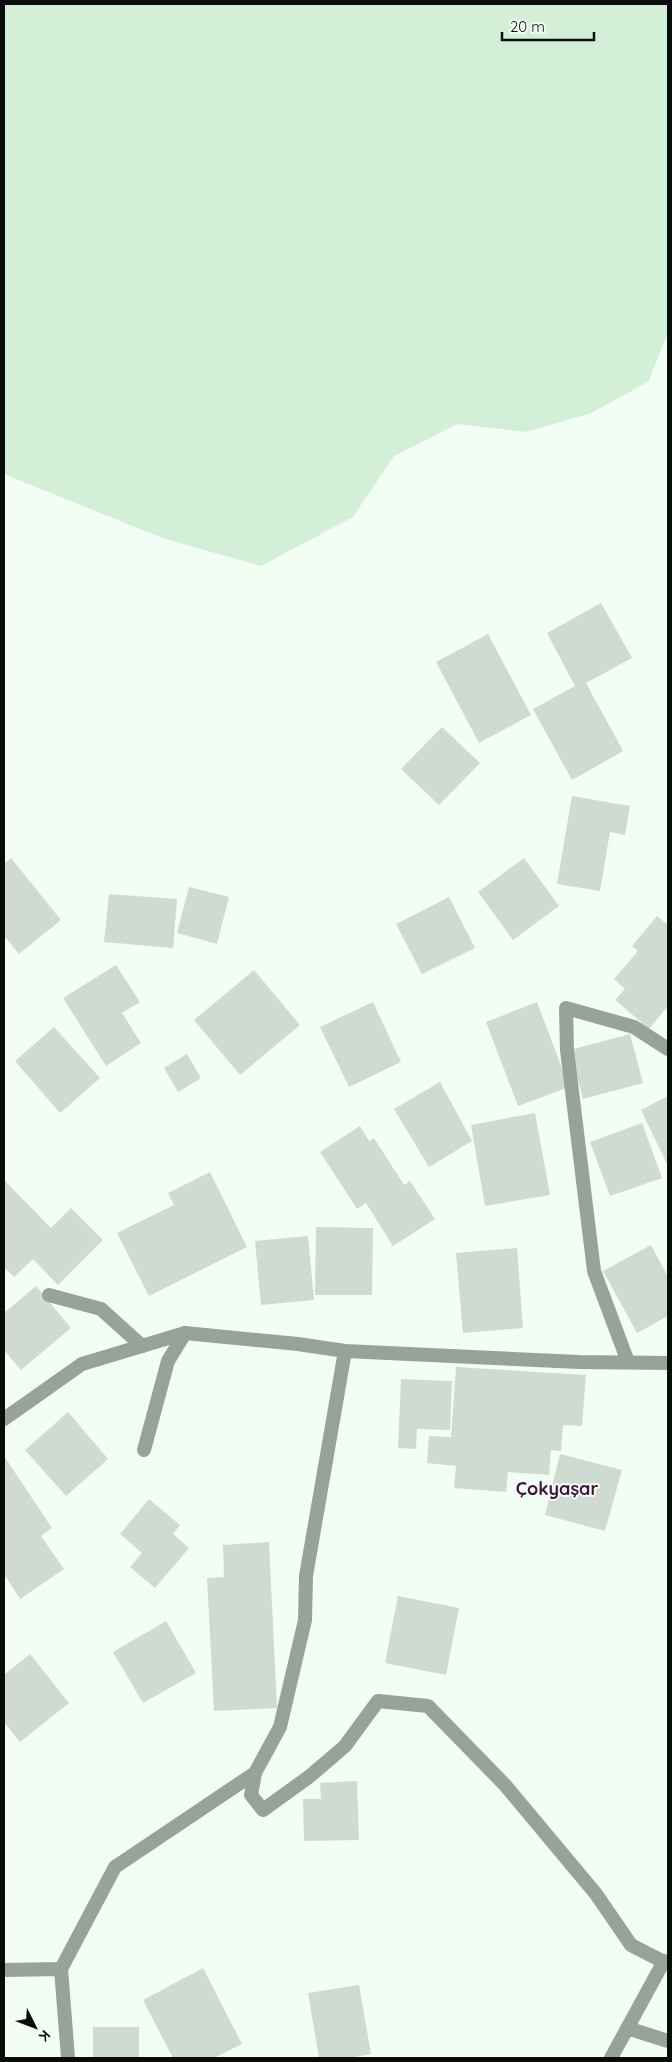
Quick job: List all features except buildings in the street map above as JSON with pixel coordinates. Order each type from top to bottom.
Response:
[{"type":"street","points":[[628,1362],[594,1271],[567,1050],[566,1008],[634,1027],[668,1048]]},
{"type":"street","points":[[49,1295],[101,1309],[142,1346]]},
{"type":"street","points":[[4,1419],[82,1364],[185,1333],[298,1344],[345,1351],[570,1362],[668,1363]]},
{"type":"street","points":[[144,1450],[168,1361],[185,1333]]},
{"type":"street","points":[[345,1351],[306,1576],[306,1620],[280,1727],[255,1774],[251,1795],[263,1810],[310,1776],[346,1746],[378,1700],[428,1706],[505,1785],[596,1894],[631,1945],[666,1963],[611,2058]]},
{"type":"street","points":[[68,2058],[62,1969],[115,1867],[255,1774]]},
{"type":"street","points":[[4,1970],[62,1969]]},
{"type":"street","points":[[627,2028],[668,2041]]},
{"type":"green space","points":[[4,4],[668,4],[668,333],[648,382],[591,413],[527,432],[457,424],[394,456],[353,517],[261,566],[162,538],[4,474]]},
{"type":"district","name":"Çokyaşar","points":[[557,1488]]}]
